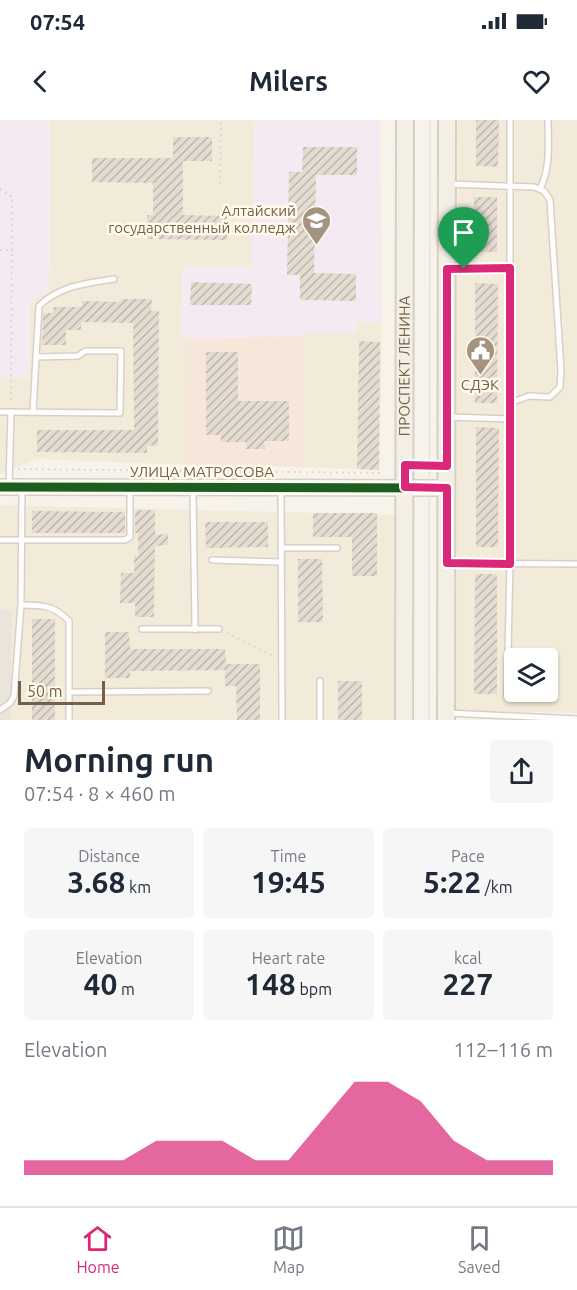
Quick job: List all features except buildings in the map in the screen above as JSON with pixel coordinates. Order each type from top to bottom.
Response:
[{"type":"main road","name":"ПРОСПЕКТ ЛЕНИНА","points":[[404,720],[405,120]]},
{"type":"main road","points":[[446,717],[447,120]]},
{"type":"street","name":"УЛИЦА МАТРОСОВА","points":[[10,487],[447,488]]},
{"type":"lane","points":[[508,648],[510,120]]},
{"type":"lane","points":[[540,189],[546,176],[548,160],[548,120]]},
{"type":"lane","points":[[447,184],[510,185],[540,189],[550,200],[553,220],[560,387],[550,397],[529,396],[510,403]]},
{"type":"lane","points":[[447,269],[510,268]]},
{"type":"lane","points":[[33,412],[39,306],[62,290],[85,283],[114,279]]},
{"type":"lane","points":[[0,412],[120,413],[121,351],[85,351],[78,356],[36,357]]},
{"type":"lane","points":[[0,710],[10,703],[14,696],[21,605],[21,540],[10,487],[11,412]]},
{"type":"lane","points":[[447,417],[510,419]]},
{"type":"lane","points":[[0,540],[125,540],[130,537],[129,487]]},
{"type":"lane","points":[[193,487],[195,630]]},
{"type":"lane","points":[[281,487],[282,720]]},
{"type":"lane","points":[[281,548],[337,548]]},
{"type":"lane","points":[[212,560],[281,561]]},
{"type":"lane","points":[[447,563],[577,564]]},
{"type":"lane","points":[[21,605],[45,605],[62,613],[69,621],[69,720]]},
{"type":"lane","points":[[142,629],[219,629]]},
{"type":"lane","points":[[320,681],[320,720]]},
{"type":"lane","points":[[69,692],[208,691]]},
{"type":"lane","points":[[446,717],[577,718]]},
{"type":"path","points":[[220,184],[221,120]]},
{"type":"path","points":[[0,189],[12,197],[11,412]]},
{"type":"path","points":[[0,250],[13,250]]},
{"type":"path","points":[[405,465],[447,466]]},
{"type":"path","points":[[10,469],[383,473]]},
{"type":"path","points":[[219,629],[281,660]]},
{"type":"shaded area","points":[[0,120],[50,120],[49,293],[30,299],[29,378],[0,377]]},
{"type":"shaded area","points":[[50,120],[255,120],[251,267],[183,266],[181,330],[189,339],[187,465],[36,459],[0,474],[0,377],[29,378],[30,299],[49,293]]},
{"type":"shaded area","name":"Алтайский государственный колледж","points":[[255,120],[380,120],[382,322],[357,321],[357,333],[307,332],[304,336],[189,339],[181,331],[183,266],[251,267]]},
{"type":"shaded area","points":[[458,120],[577,120],[577,713],[456,711]]},
{"type":"shaded area","points":[[357,321],[382,322],[379,470],[303,467],[304,336],[307,332],[356,333]]},
{"type":"shaded area","points":[[304,336],[303,467],[187,465],[189,339]]},
{"type":"shaded area","points":[[0,505],[399,515],[395,720],[11,720],[12,610],[0,609]]},
{"type":"shaded area","points":[[0,609],[12,610],[11,720],[0,720]]},
{"type":"tram line","points":[[429,720],[430,120]]},
{"type":"cycle path","points":[[0,487],[447,488]]},
{"type":"place","name":"Алтайский государственный колледж","points":[[317,246]]},
{"type":"place","name":"СДЭК","points":[[480,376]]},
{"type":"route","points":[[510,268],[510,564],[447,563],[447,488],[405,487],[405,465],[447,466],[447,269],[464,269],[510,268]]}]
